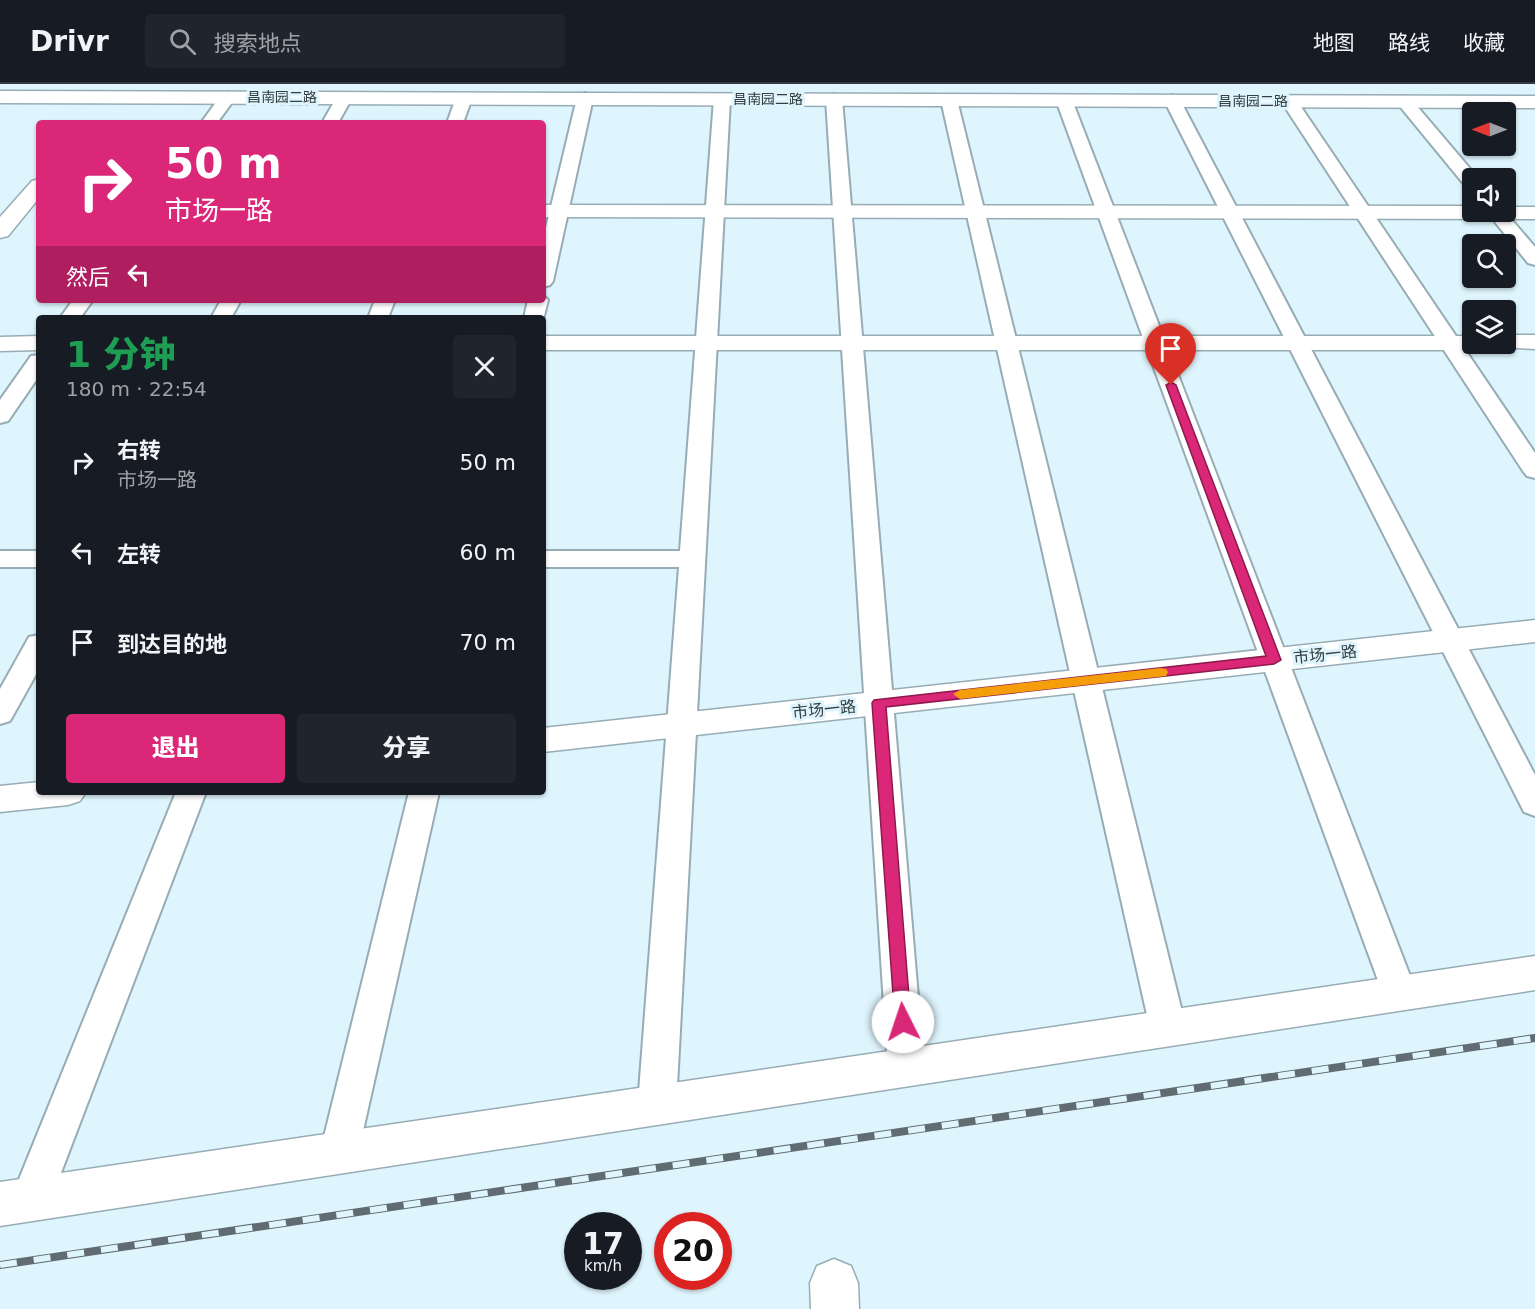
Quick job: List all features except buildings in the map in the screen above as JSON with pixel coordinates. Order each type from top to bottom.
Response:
[{"type":"street","name":"昌南园二路","points":[[0,97],[119,90],[228,97],[344,98],[1535,102]]},
{"type":"street","points":[[99,114],[119,90]]},
{"type":"street","points":[[0,231],[9,210],[36,188]]},
{"type":"street","points":[[9,210],[36,210]]},
{"type":"street","points":[[551,211],[1462,212]]},
{"type":"street","points":[[1516,213],[1535,213]]},
{"type":"street","points":[[1516,342],[1535,342]]},
{"type":"street","points":[[546,343],[1461,343]]},
{"type":"street","points":[[0,344],[36,344]]},
{"type":"street","name":"市场一路","points":[[546,740],[1535,631]]},
{"type":"street","points":[[0,799],[39,795]]},
{"type":"street","points":[[16,1201],[1535,973]]},
{"type":"lane","points":[[211,120],[228,97]]},
{"type":"lane","points":[[332,120],[344,98]]},
{"type":"lane","points":[[456,120],[465,98]]},
{"type":"lane","points":[[546,255],[551,211],[585,98]]},
{"type":"lane","points":[[657,1106],[722,99]]},
{"type":"lane","points":[[834,99],[906,1068]]},
{"type":"lane","points":[[949,100],[1168,1028]]},
{"type":"lane","points":[[1064,100],[1400,994]]},
{"type":"lane","points":[[1172,100],[1535,804]]},
{"type":"lane","points":[[1289,101],[1363,213],[1461,343],[1535,471]]},
{"type":"lane","points":[[1404,101],[1462,171]]},
{"type":"lane","points":[[1504,222],[1535,259]]},
{"type":"lane","points":[[0,416],[36,365]]},
{"type":"lane","points":[[0,559],[36,559]]},
{"type":"lane","points":[[546,559],[693,559]]},
{"type":"lane","points":[[0,714],[36,649]]},
{"type":"lane","points":[[16,1201],[190,795]]},
{"type":"lane","points":[[339,1153],[423,795]]},
{"type":"railway","points":[[0,1265],[1535,1038]]},
{"type":"slow traffic","points":[[960,694],[1161,672]]},
{"type":"route","points":[[903,1022],[879,703],[1274,660],[1171,385]]}]
